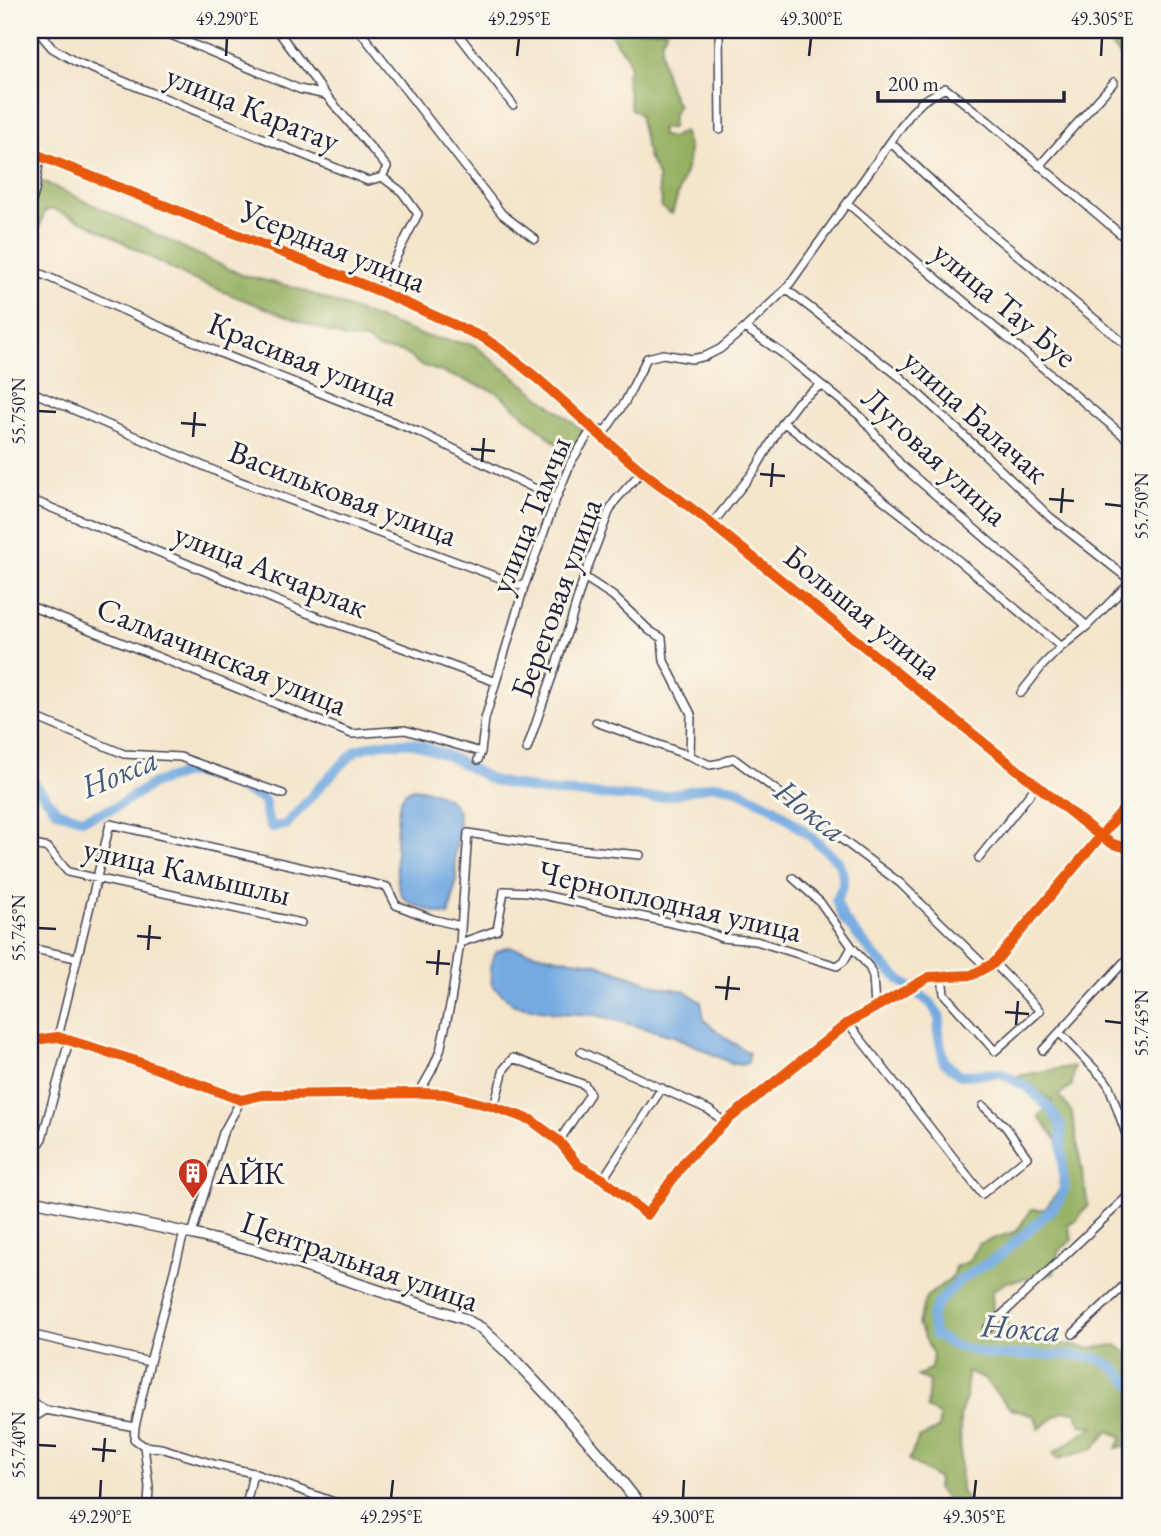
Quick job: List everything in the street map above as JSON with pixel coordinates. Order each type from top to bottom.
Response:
[{"type":"street","name":"улица Каратау","points":[[37,30],[52,48],[76,62],[368,181],[382,177]]},
{"type":"street","points":[[159,30],[299,89],[326,95]]},
{"type":"street","points":[[277,30],[326,95],[387,167],[382,177],[402,191],[418,214],[379,291]]},
{"type":"street","points":[[359,30],[502,214],[535,239]]},
{"type":"street","points":[[455,30],[513,105]]},
{"type":"street","points":[[719,30],[720,130]]},
{"type":"street","points":[[1114,82],[1039,166],[1131,243]]},
{"type":"street","name":"улица Тамчы","points":[[479,756],[485,719],[524,587],[571,462],[592,429],[606,430],[625,402],[647,358],[663,354],[692,359],[706,356],[720,349],[745,328],[786,289],[911,113],[945,88],[1039,166]]},
{"type":"street","points":[[891,143],[963,210],[1131,349]]},
{"type":"street","name":"Усердная улица","points":[[30,152],[379,291],[484,338],[550,389],[592,429]]},
{"type":"street","points":[[30,208],[40,156]]},
{"type":"street","name":"улица Тау Буе","points":[[847,203],[1131,442]]},
{"type":"street","name":"Красивая улица","points":[[30,270],[220,353],[421,433],[556,499]]},
{"type":"street","name":"улица Балачак","points":[[786,289],[900,377],[1050,517],[1131,581]]},
{"type":"street","name":"Луговая улица","points":[[745,328],[782,353],[860,416],[902,466],[1087,626]]},
{"type":"street","points":[[712,524],[755,470],[798,402],[821,385]]},
{"type":"street","name":"Васильковая улица","points":[[30,391],[236,480],[524,587]]},
{"type":"street","name":"Луговая улица","points":[[783,422],[932,538],[1060,647]]},
{"type":"street","name":"Большая улица","points":[[592,429],[1100,836],[1113,844],[1131,849]]},
{"type":"street","name":"Береговая улица","points":[[527,749],[584,577],[615,501],[642,471]]},
{"type":"street","name":"улица Акчарлак","points":[[30,499],[304,612],[496,682]]},
{"type":"street","points":[[584,577],[612,596],[650,631],[662,638],[664,661],[691,714],[690,756]]},
{"type":"street","points":[[1021,693],[1060,647],[1087,626],[1131,581]]},
{"type":"street","name":"Салмачинская улица","points":[[30,606],[352,734],[405,730],[479,756]]},
{"type":"street","points":[[30,715],[124,754],[180,757],[283,794]]},
{"type":"street","points":[[596,722],[710,765],[733,758],[900,883],[1040,1011],[995,1051],[944,993],[942,976]]},
{"type":"street","points":[[979,858],[1037,785]]},
{"type":"street","points":[[30,1038],[35,1040],[58,1037],[136,1061],[241,1100],[262,1095],[419,1093],[445,1094],[494,1107],[531,1121],[559,1141],[578,1165],[603,1180],[647,1215],[686,1160],[761,1093],[848,1023],[929,977],[972,975],[990,966],[1131,800]]},
{"type":"street","points":[[58,1037],[110,824],[387,887],[396,905],[432,919],[461,926]]},
{"type":"street","points":[[419,1093],[440,1051],[451,1001],[460,943],[468,833],[557,847],[640,855]]},
{"type":"street","name":"улица Камышлы","points":[[30,844],[48,848],[68,872],[301,923]]},
{"type":"street","points":[[793,878],[820,902],[869,967],[873,976],[875,1008]]},
{"type":"street","name":"Черноплодная улица","points":[[460,943],[498,930],[504,891],[529,892],[699,929],[722,938],[756,941],[836,966],[844,961],[852,947]]},
{"type":"street","points":[[30,948],[76,958]]},
{"type":"street","points":[[1044,1050],[1124,962],[1131,959]]},
{"type":"street","points":[[848,1023],[982,1194],[1027,1157],[1004,1126],[984,1106]]},
{"type":"street","points":[[1060,1033],[1109,1086],[1131,1148]]},
{"type":"street","points":[[41,1142],[69,1041]]},
{"type":"street","points":[[581,1052],[709,1110],[726,1123]]},
{"type":"street","points":[[494,1107],[505,1069],[513,1058],[585,1085],[590,1094],[559,1141]]},
{"type":"street","points":[[603,1180],[662,1088]]},
{"type":"street","points":[[241,1100],[223,1133],[188,1233],[150,1362],[134,1438],[144,1446],[161,1448],[253,1473],[345,1506]]},
{"type":"street","points":[[987,1329],[1131,1192]]},
{"type":"street","name":"Центральная улица","points":[[30,1200],[264,1252],[462,1318],[481,1328],[508,1353],[572,1421],[641,1506]]},
{"type":"street","points":[[1073,1334],[1131,1279]]},
{"type":"street","points":[[30,1334],[150,1362]]},
{"type":"street","points":[[30,1402],[46,1410],[135,1427]]},
{"type":"street","points":[[30,1420],[46,1410]]},
{"type":"street","points":[[144,1446],[149,1487],[148,1506]]},
{"type":"street","points":[[246,1506],[253,1473]]},
{"type":"green space","points":[[609,30],[667,30],[661,47],[663,64],[678,105],[673,114],[672,128],[661,128],[662,136],[672,138],[683,131],[689,148],[688,162],[672,214],[661,207],[658,176],[648,157],[639,114],[631,109],[626,75],[630,69],[627,54],[618,46]]},
{"type":"green space","points":[[1098,30],[1131,30],[1131,67],[1100,38]]},
{"type":"green space","points":[[34,182],[44,182],[242,275],[296,288],[424,336],[474,345],[582,430],[584,441],[577,449],[565,451],[497,392],[419,364],[403,352],[378,349],[366,340],[345,338],[187,277],[91,225],[53,209],[45,211],[40,226],[30,219]]},
{"type":"green space","points":[[1074,1066],[1072,1085],[1059,1095],[1072,1113],[1088,1205],[1077,1220],[1068,1224],[1072,1240],[1058,1252],[1054,1274],[1007,1282],[992,1291],[993,1314],[1032,1340],[1090,1348],[1117,1345],[1131,1356],[1131,1448],[1127,1445],[1116,1448],[1123,1437],[1108,1431],[1093,1449],[1057,1459],[1053,1453],[1095,1426],[1082,1426],[1076,1412],[1063,1411],[1039,1429],[1035,1416],[1011,1409],[984,1379],[967,1372],[966,1398],[960,1414],[961,1491],[971,1506],[953,1506],[937,1489],[938,1479],[909,1460],[919,1438],[938,1429],[940,1416],[927,1408],[929,1381],[917,1376],[931,1368],[933,1355],[918,1324],[926,1297],[952,1277],[955,1267],[970,1261],[978,1244],[1017,1231],[1031,1209],[1045,1209],[1060,1189],[1059,1143],[1039,1117],[1052,1101],[1017,1076]]},
{"type":"water","points":[[413,788],[446,797],[458,813],[456,878],[449,915],[412,903],[403,897],[400,890],[396,864],[397,819],[401,799]]},
{"type":"water","points":[[508,947],[594,963],[661,987],[685,991],[701,1002],[704,1020],[749,1053],[748,1063],[740,1065],[729,1062],[677,1037],[596,1015],[558,1013],[514,1005],[492,985],[490,967],[496,952]]},
{"type":"waterway","name":"Нокса","points":[[30,778],[57,811],[83,819],[114,808],[154,783],[189,772],[215,777],[264,800],[272,827],[286,825],[357,750],[382,743],[414,743],[450,757],[494,781],[543,791],[652,798],[714,785],[734,788],[774,808],[838,861],[843,875],[843,886],[836,900],[843,918],[879,961],[931,1003],[940,1018],[938,1032],[944,1062],[960,1075],[1001,1073],[1029,1088],[1051,1110],[1061,1126],[1065,1185],[1060,1199],[1002,1254],[960,1280],[937,1304],[931,1318],[935,1335],[954,1346],[992,1355],[1071,1355],[1097,1358],[1116,1369],[1131,1384]]},
{"type":"cycle path","points":[[30,152],[379,291],[484,338],[526,369],[642,471],[1100,836],[1113,844],[1131,849]]},
{"type":"cycle path","points":[[30,1038],[35,1040],[58,1037],[136,1061],[241,1100],[262,1095],[419,1093],[445,1094],[494,1107],[531,1120],[559,1141],[578,1165],[603,1179],[647,1215],[686,1160],[730,1118],[848,1023],[929,977],[972,975],[994,963],[1131,800]]},
{"type":"place","name":"АЙК","points":[[193,1200]]}]
